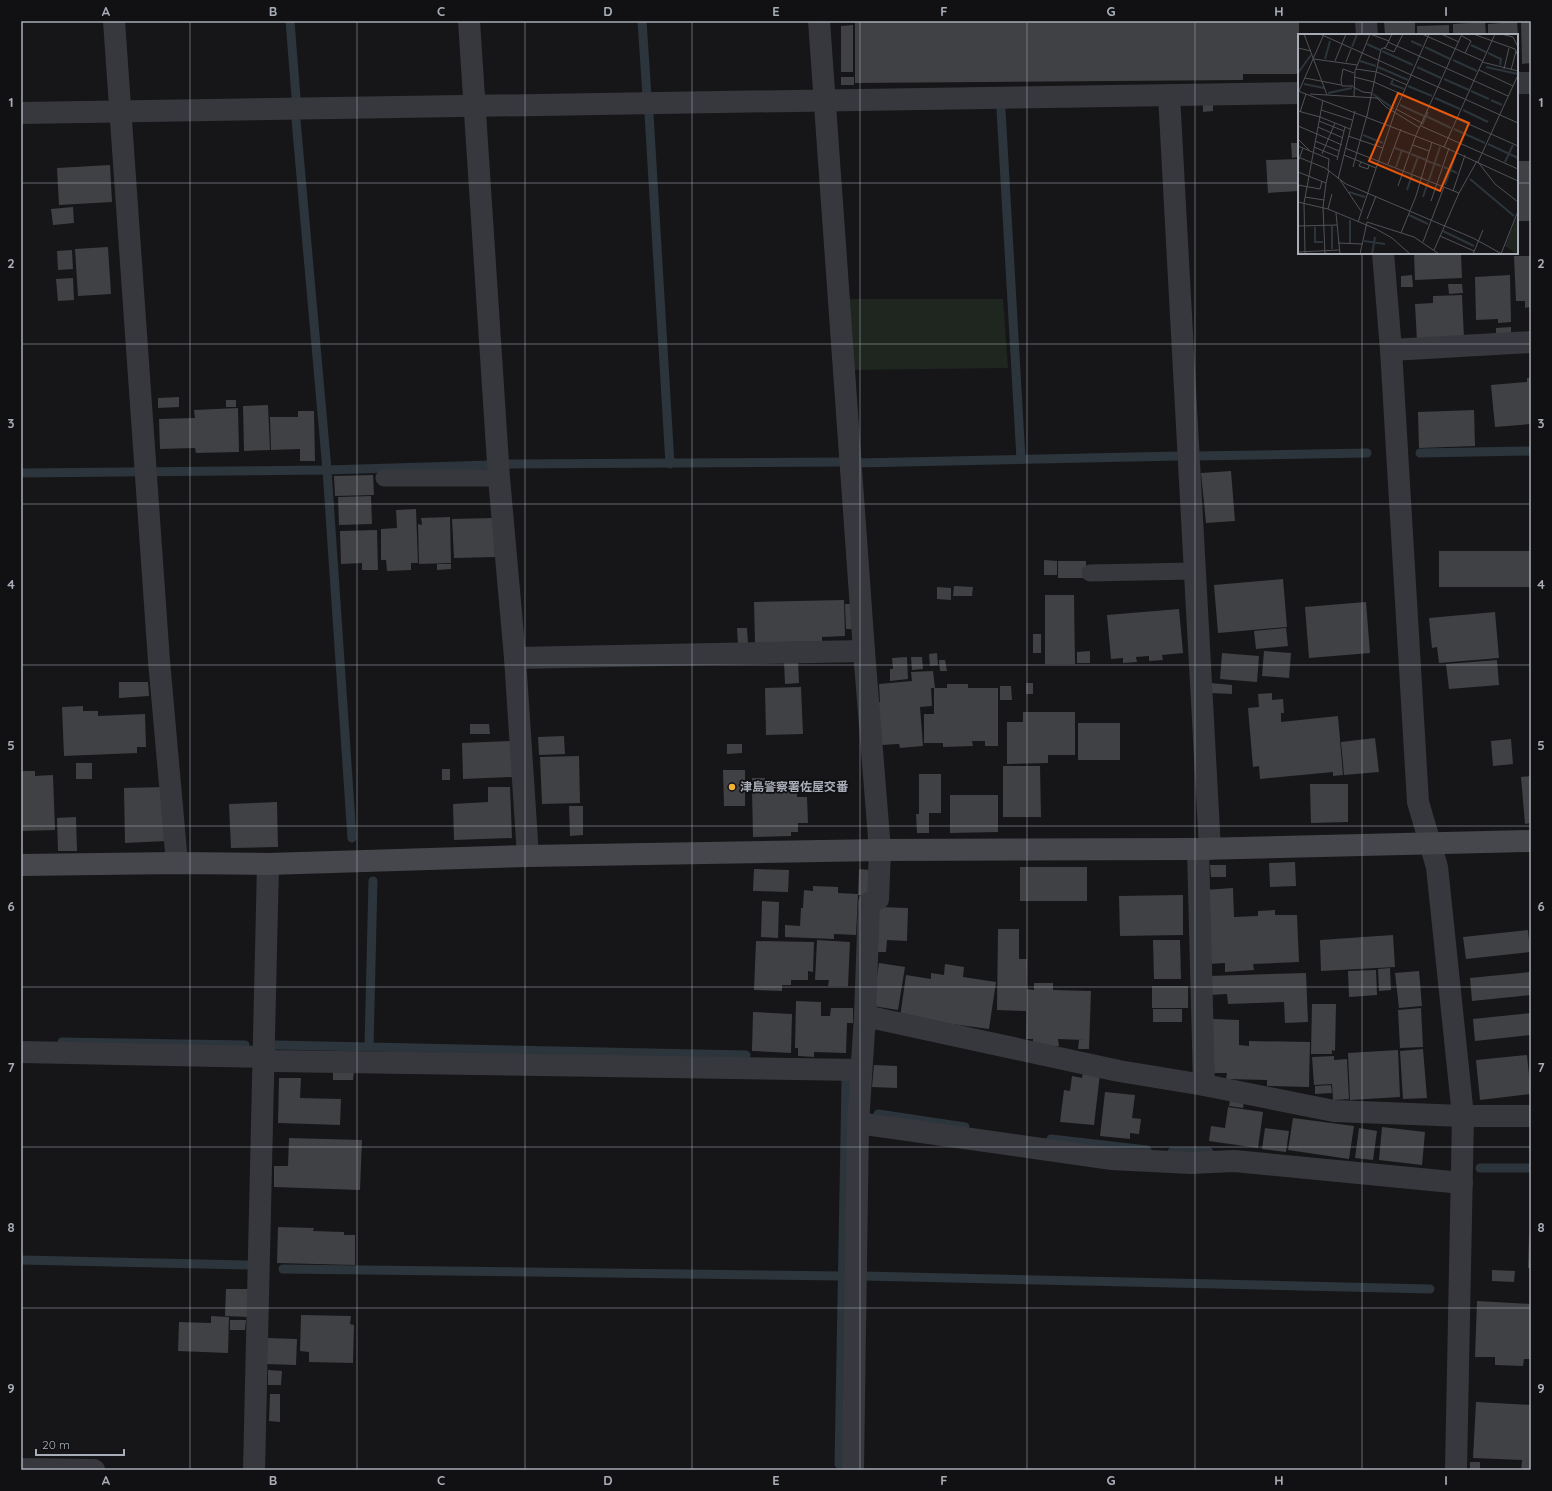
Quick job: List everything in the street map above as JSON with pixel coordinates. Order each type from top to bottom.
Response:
[{"type":"street","points":[[114,21],[158,661],[178,863]]},
{"type":"street","points":[[469,21],[499,478],[515,658],[528,856]]},
{"type":"street","points":[[820,21],[824,100],[880,850],[878,899],[869,903],[865,1016],[858,1123],[853,1470]]},
{"type":"street","points":[[1366,21],[1367,34]]},
{"type":"street","points":[[1518,83],[1531,83]]},
{"type":"street","points":[[21,113],[120,113],[1298,93]]},
{"type":"street","points":[[1169,95],[1195,571],[1204,849],[1204,1085]]},
{"type":"street","points":[[1383,254],[1391,350],[1418,802],[1437,867],[1463,1116],[1456,1470]]},
{"type":"street","points":[[1391,350],[1531,342]]},
{"type":"street","points":[[515,658],[864,651]]},
{"type":"street","points":[[21,865],[178,863],[268,864],[528,856],[880,850],[1204,849],[1531,841]]},
{"type":"street","points":[[254,1470],[268,864]]},
{"type":"street","points":[[865,1016],[1119,1071],[1204,1085],[1334,1111],[1463,1116],[1531,1116]]},
{"type":"street","points":[[21,1052],[264,1058],[274,1061],[862,1070]]},
{"type":"street","points":[[858,1123],[1112,1159],[1191,1163],[1234,1160],[1462,1183]]},
{"type":"street","points":[[21,1469],[94,1470]]},
{"type":"lane","points":[[384,478],[499,478]]},
{"type":"lane","points":[[1090,573],[1195,571]]},
{"type":"shaded area","points":[[842,299],[1003,299],[1008,368],[849,370]]},
{"type":"building","points":[[855,21],[1299,21],[1298,74],[1243,74],[1243,80],[855,83]]},
{"type":"building","points":[[1384,21],[1415,21],[1415,34],[1385,34]]},
{"type":"building","points":[[1500,21],[1517,21],[1518,34],[1488,34],[1488,24],[1500,23]]},
{"type":"building","points":[[1521,21],[1531,21],[1531,63],[1522,64]]},
{"type":"building","points":[[1485,22],[1486,34],[1453,34],[1453,24]]},
{"type":"building","points":[[853,25],[853,72],[841,72],[841,26]]},
{"type":"building","points":[[1449,25],[1449,34],[1417,34],[1417,26]]},
{"type":"building","points":[[1518,44],[1519,65],[1518,65]]},
{"type":"building","points":[[841,77],[854,77],[854,85],[841,85]]},
{"type":"building","points":[[1203,104],[1213,104],[1213,111],[1203,112]]},
{"type":"building","points":[[1291,143],[1298,143],[1298,157],[1292,158]]},
{"type":"building","points":[[1298,159],[1298,191],[1268,193],[1266,160]]},
{"type":"building","points":[[1518,161],[1531,161],[1531,221],[1518,221]]},
{"type":"building","points":[[110,165],[112,202],[59,205],[57,168]]},
{"type":"building","points":[[73,207],[74,223],[53,225],[51,209]]},
{"type":"building","points":[[108,247],[111,294],[78,296],[75,249]]},
{"type":"building","points":[[72,250],[73,269],[58,270],[57,251]]},
{"type":"building","points":[[1414,254],[1461,254],[1462,278],[1415,280]]},
{"type":"building","points":[[1514,256],[1531,256],[1531,315],[1529,307],[1525,308],[1525,301],[1516,301]]},
{"type":"building","points":[[1412,275],[1413,287],[1401,287],[1401,276]]},
{"type":"building","points":[[1510,275],[1511,322],[1498,323],[1498,319],[1476,320],[1475,277]]},
{"type":"building","points":[[73,278],[74,300],[58,301],[56,279]]},
{"type":"building","points":[[1448,284],[1462,284],[1463,293],[1449,294]]},
{"type":"building","points":[[1462,295],[1464,339],[1417,341],[1415,304],[1433,303],[1433,296]]},
{"type":"building","points":[[1511,327],[1511,335],[1496,335],[1496,328]]},
{"type":"building","points":[[1527,378],[1531,378],[1531,424],[1495,427],[1491,385],[1527,382]]},
{"type":"building","points":[[179,397],[179,407],[158,408],[158,398]]},
{"type":"building","points":[[226,400],[236,400],[236,407],[226,407]]},
{"type":"building","points":[[268,405],[270,450],[244,451],[243,406]]},
{"type":"building","points":[[238,408],[239,452],[196,453],[195,448],[160,449],[159,419],[195,418],[194,410]]},
{"type":"building","points":[[1474,410],[1475,446],[1419,448],[1418,412]]},
{"type":"building","points":[[298,411],[314,411],[315,461],[300,461],[300,449],[271,450],[270,417],[298,417]]},
{"type":"building","points":[[1231,471],[1235,521],[1206,523],[1201,473]]},
{"type":"building","points":[[373,475],[374,495],[335,496],[334,476]]},
{"type":"building","points":[[371,496],[372,524],[339,525],[338,497]]},
{"type":"building","points":[[416,509],[418,563],[411,563],[411,570],[387,571],[386,560],[381,560],[381,529],[397,528],[396,510]]},
{"type":"building","points":[[450,517],[451,563],[419,564],[418,524],[422,525],[421,518]]},
{"type":"building","points":[[494,518],[495,557],[454,558],[452,519]]},
{"type":"building","points":[[377,530],[378,570],[362,570],[362,563],[341,564],[340,531]]},
{"type":"building","points":[[1439,551],[1531,551],[1531,587],[1439,587]]},
{"type":"building","points":[[1044,560],[1057,561],[1057,575],[1044,575]]},
{"type":"building","points":[[1058,561],[1086,561],[1086,578],[1058,578]]},
{"type":"building","points":[[437,564],[451,564],[451,569],[437,570]]},
{"type":"building","points":[[1283,579],[1287,627],[1218,633],[1214,585]]},
{"type":"building","points":[[954,586],[973,587],[972,596],[953,596]]},
{"type":"building","points":[[937,587],[951,588],[951,600],[937,599]]},
{"type":"building","points":[[1045,595],[1074,595],[1075,664],[1045,664]]},
{"type":"building","points":[[844,600],[845,636],[822,637],[822,641],[755,643],[754,602]]},
{"type":"building","points":[[1366,602],[1370,653],[1309,658],[1305,607]]},
{"type":"building","points":[[845,604],[855,604],[856,629],[846,629]]},
{"type":"building","points":[[1179,609],[1183,653],[1162,655],[1163,660],[1149,661],[1149,656],[1136,657],[1137,662],[1123,663],[1123,658],[1111,659],[1107,615]]},
{"type":"building","points":[[1495,612],[1499,658],[1439,663],[1437,647],[1432,648],[1429,618]]},
{"type":"building","points":[[737,628],[747,628],[748,643],[738,644]]},
{"type":"building","points":[[1286,628],[1288,646],[1256,649],[1254,631]]},
{"type":"building","points":[[1033,634],[1041,634],[1041,653],[1033,653]]},
{"type":"building","points":[[1090,651],[1090,663],[1077,663],[1077,652]]},
{"type":"building","points":[[1264,651],[1291,653],[1289,678],[1262,676]]},
{"type":"building","points":[[937,653],[938,665],[930,666],[929,654]]},
{"type":"building","points":[[1222,653],[1259,656],[1257,682],[1220,679]]},
{"type":"building","points":[[907,657],[908,679],[890,681],[890,669],[893,669],[892,658]]},
{"type":"building","points":[[911,657],[922,657],[923,669],[912,670]]},
{"type":"building","points":[[939,660],[945,660],[947,671],[940,671]]},
{"type":"building","points":[[1497,660],[1499,685],[1449,689],[1446,664]]},
{"type":"building","points":[[784,661],[798,661],[799,683],[785,684]]},
{"type":"building","points":[[933,671],[935,688],[931,688],[932,706],[920,707],[923,746],[900,748],[899,744],[881,745],[878,702],[880,702],[879,684],[912,681],[911,672]]},
{"type":"building","points":[[119,682],[148,682],[149,696],[119,698]]},
{"type":"building","points":[[1026,683],[1033,683],[1033,694],[1026,694]]},
{"type":"building","points":[[1211,683],[1232,685],[1232,694],[1211,693]]},
{"type":"building","points":[[947,684],[968,684],[968,688],[998,688],[998,746],[985,746],[985,741],[972,741],[973,746],[943,747],[943,743],[924,743],[924,714],[934,714],[934,688],[947,688]]},
{"type":"building","points":[[1000,686],[1011,686],[1012,700],[1000,700]]},
{"type":"building","points":[[801,687],[803,734],[766,735],[765,688]]},
{"type":"building","points":[[1272,693],[1272,700],[1283,699],[1284,713],[1281,713],[1281,722],[1338,716],[1343,775],[1333,776],[1333,772],[1260,779],[1259,766],[1253,767],[1248,708],[1259,707],[1258,694]]},
{"type":"building","points":[[83,706],[83,711],[98,711],[98,716],[145,714],[146,747],[137,747],[137,753],[64,756],[62,707]]},
{"type":"building","points":[[1023,712],[1075,712],[1075,755],[1048,755],[1048,763],[1007,764],[1007,722],[1023,722]]},
{"type":"building","points":[[1078,723],[1120,723],[1120,760],[1078,760]]},
{"type":"building","points":[[470,724],[489,724],[490,734],[470,734]]},
{"type":"building","points":[[564,736],[565,754],[539,755],[538,737]]},
{"type":"building","points":[[1375,738],[1379,772],[1344,775],[1341,742]]},
{"type":"building","points":[[1511,739],[1513,764],[1493,766],[1491,741]]},
{"type":"building","points":[[511,741],[513,777],[463,779],[462,743]]},
{"type":"building","points":[[727,744],[742,744],[742,753],[727,754]]},
{"type":"building","points":[[579,756],[580,803],[542,804],[540,757]]},
{"type":"building","points":[[76,763],[92,763],[92,779],[76,779]]},
{"type":"building","points":[[1003,766],[1040,766],[1041,817],[1003,817]]},
{"type":"building","points":[[442,769],[450,769],[450,780],[442,780]]},
{"type":"building","points":[[723,770],[745,770],[745,806],[724,806]]},
{"type":"building","points":[[21,771],[35,771],[35,776],[53,775],[55,830],[21,831]]},
{"type":"building","points":[[919,774],[941,774],[941,813],[929,813],[929,833],[917,833],[916,814],[919,814]]},
{"type":"building","points":[[1531,776],[1531,823],[1525,824],[1521,777]]},
{"type":"building","points":[[752,778],[765,778],[765,788],[752,789]]},
{"type":"building","points":[[766,784],[797,784],[797,797],[807,797],[808,823],[798,823],[798,832],[791,832],[791,836],[753,837],[752,790],[766,790]]},
{"type":"building","points":[[1310,784],[1348,784],[1348,822],[1311,823]]},
{"type":"building","points":[[166,787],[167,841],[125,843],[124,788]]},
{"type":"building","points":[[488,787],[510,787],[512,838],[454,840],[453,804],[488,802]]},
{"type":"building","points":[[950,795],[998,795],[998,832],[950,833]]},
{"type":"building","points":[[277,802],[278,847],[231,848],[229,804]]},
{"type":"building","points":[[569,806],[583,806],[583,835],[570,836]]},
{"type":"building","points":[[76,817],[77,851],[58,851],[57,818]]},
{"type":"building","points":[[1295,862],[1296,886],[1270,887],[1269,863]]},
{"type":"building","points":[[1210,865],[1226,865],[1226,877],[1211,877]]},
{"type":"building","points":[[1020,867],[1087,867],[1087,901],[1020,901]]},
{"type":"building","points":[[754,869],[789,870],[788,892],[753,891]]},
{"type":"building","points":[[859,869],[870,870],[869,895],[858,895],[856,935],[834,934],[834,939],[785,937],[785,925],[800,926],[804,890],[813,891],[813,886],[838,887],[838,893],[858,894]]},
{"type":"building","points":[[1233,888],[1234,917],[1258,916],[1258,911],[1275,910],[1275,915],[1297,915],[1299,962],[1253,964],[1254,970],[1225,972],[1225,963],[1209,964],[1205,890]]},
{"type":"building","points":[[1183,895],[1183,935],[1120,936],[1119,896]]},
{"type":"building","points":[[762,901],[779,902],[778,938],[761,937]]},
{"type":"building","points":[[879,907],[908,908],[907,941],[887,940],[886,952],[872,952]]},
{"type":"building","points":[[998,929],[1019,929],[1019,959],[1027,959],[1026,1011],[997,1010]]},
{"type":"building","points":[[1528,930],[1530,952],[1466,959],[1463,937]]},
{"type":"building","points":[[1393,935],[1395,967],[1321,971],[1320,940]]},
{"type":"building","points":[[817,940],[850,942],[848,986],[828,986],[829,980],[815,980]]},
{"type":"building","points":[[1153,940],[1180,940],[1181,979],[1154,979]]},
{"type":"building","points":[[756,941],[814,942],[813,972],[808,971],[808,980],[791,980],[791,985],[782,985],[782,991],[754,990]]},
{"type":"building","points":[[879,963],[905,967],[898,1010],[873,1006]]},
{"type":"building","points":[[945,964],[964,967],[963,977],[996,982],[989,1029],[900,1017],[906,975],[931,979],[931,973],[944,975]]},
{"type":"building","points":[[1390,968],[1391,990],[1379,991],[1378,969]]},
{"type":"building","points":[[1376,970],[1377,995],[1349,997],[1348,971]]},
{"type":"building","points":[[1419,971],[1422,1006],[1399,1008],[1395,973]]},
{"type":"building","points":[[1530,972],[1531,995],[1472,1001],[1470,978]]},
{"type":"building","points":[[1306,973],[1308,1022],[1285,1023],[1284,1002],[1228,1004],[1227,994],[1210,995],[1209,976]]},
{"type":"building","points":[[1034,983],[1053,983],[1053,990],[1091,991],[1089,1049],[1078,1049],[1079,1040],[1085,1040],[1058,1039],[1059,1046],[1033,1046],[1033,1039],[1026,1039],[1027,989],[1034,990]]},
{"type":"building","points":[[1152,986],[1188,986],[1188,1008],[1152,1008]]},
{"type":"building","points":[[796,1001],[821,1002],[821,1016],[830,1016],[831,1008],[853,1008],[853,1023],[847,1023],[846,1053],[814,1052],[814,1057],[798,1056],[798,1048],[795,1048]]},
{"type":"building","points":[[1312,1004],[1336,1004],[1335,1051],[1332,1050],[1332,1054],[1311,1054]]},
{"type":"building","points":[[1421,1008],[1423,1047],[1400,1048],[1398,1010]]},
{"type":"building","points":[[1153,1009],[1182,1009],[1182,1022],[1153,1022]]},
{"type":"building","points":[[753,1012],[792,1014],[791,1053],[752,1051]]},
{"type":"building","points":[[1531,1013],[1531,1035],[1475,1041],[1473,1019]]},
{"type":"building","points":[[1213,1019],[1239,1020],[1239,1045],[1249,1046],[1249,1041],[1310,1042],[1309,1087],[1267,1086],[1267,1080],[1226,1079],[1227,1073],[1212,1073]]},
{"type":"building","points":[[1423,1049],[1427,1098],[1403,1099],[1400,1051]]},
{"type":"building","points":[[1398,1050],[1400,1097],[1350,1100],[1348,1053]]},
{"type":"building","points":[[1527,1055],[1531,1094],[1480,1100],[1476,1060]]},
{"type":"building","points":[[1334,1056],[1334,1060],[1347,1059],[1349,1099],[1333,1100],[1332,1084],[1314,1085],[1312,1057]]},
{"type":"building","points":[[874,1065],[897,1066],[897,1088],[872,1087]]},
{"type":"building","points":[[333,1070],[354,1071],[353,1080],[333,1080]]},
{"type":"building","points":[[1083,1072],[1100,1074],[1094,1125],[1060,1122],[1064,1090],[1070,1091],[1072,1076],[1082,1078]]},
{"type":"building","points":[[279,1078],[301,1078],[300,1098],[341,1099],[340,1125],[278,1123]]},
{"type":"building","points":[[1331,1085],[1332,1093],[1315,1094],[1315,1086]]},
{"type":"building","points":[[1105,1092],[1135,1095],[1132,1118],[1141,1119],[1139,1134],[1130,1133],[1130,1139],[1100,1136]]},
{"type":"building","points":[[1230,1100],[1244,1101],[1243,1108],[1229,1106]]},
{"type":"building","points":[[1228,1107],[1263,1112],[1258,1148],[1209,1141],[1211,1126],[1225,1128]]},
{"type":"building","points":[[1293,1118],[1354,1126],[1349,1159],[1288,1150]]},
{"type":"building","points":[[1382,1127],[1425,1132],[1422,1165],[1379,1160]]},
{"type":"building","points":[[1265,1128],[1289,1131],[1286,1152],[1262,1149]]},
{"type":"building","points":[[1359,1128],[1377,1131],[1373,1160],[1355,1158]]},
{"type":"building","points":[[289,1138],[362,1140],[360,1190],[274,1187],[274,1166],[288,1166]]},
{"type":"building","points":[[278,1227],[314,1228],[313,1231],[344,1232],[344,1235],[355,1235],[355,1265],[277,1263]]},
{"type":"building","points":[[1529,1236],[1531,1237],[1531,1268],[1528,1268]]},
{"type":"building","points":[[1492,1270],[1515,1271],[1514,1282],[1492,1281]]},
{"type":"building","points":[[226,1289],[250,1289],[249,1317],[225,1316]]},
{"type":"building","points":[[1477,1301],[1531,1304],[1531,1359],[1524,1359],[1523,1366],[1495,1365],[1495,1357],[1475,1357]]},
{"type":"building","points":[[301,1315],[351,1316],[350,1324],[354,1325],[353,1363],[309,1362],[309,1352],[300,1351]]},
{"type":"building","points":[[211,1316],[229,1317],[228,1353],[178,1351],[179,1322],[211,1323]]},
{"type":"building","points":[[230,1320],[246,1320],[245,1330],[230,1330]]},
{"type":"building","points":[[267,1338],[297,1339],[296,1365],[266,1364]]},
{"type":"building","points":[[268,1370],[282,1371],[281,1385],[268,1385]]},
{"type":"building","points":[[270,1394],[280,1394],[280,1422],[269,1421]]},
{"type":"building","points":[[1476,1402],[1531,1405],[1531,1470],[1521,1470],[1522,1460],[1473,1458]]},
{"type":"building","points":[[1470,1462],[1480,1462],[1480,1470],[1470,1470]]},
{"type":"waterway","points":[[290,21],[296,97]]},
{"type":"waterway","points":[[642,21],[647,96]]},
{"type":"waterway","points":[[1001,110],[1021,459]]},
{"type":"waterway","points":[[649,114],[670,464]]},
{"type":"waterway","points":[[296,120],[327,470],[352,838]]},
{"type":"waterway","points":[[1420,453],[1531,451]]},
{"type":"waterway","points":[[1196,456],[1367,453]]},
{"type":"waterway","points":[[858,463],[1180,456]]},
{"type":"waterway","points":[[508,464],[842,462]]},
{"type":"waterway","points":[[21,473],[327,470],[490,465]]},
{"type":"waterway","points":[[369,1047],[373,881]]},
{"type":"waterway","points":[[62,1042],[245,1045]]},
{"type":"waterway","points":[[276,1045],[746,1055]]},
{"type":"waterway","points":[[839,1464],[846,1081]]},
{"type":"waterway","points":[[878,1114],[965,1127]]},
{"type":"waterway","points":[[1051,1139],[1147,1150]]},
{"type":"waterway","points":[[1172,1152],[1209,1152]]},
{"type":"waterway","points":[[1480,1168],[1531,1168]]},
{"type":"waterway","points":[[21,1260],[247,1265]]},
{"type":"waterway","points":[[283,1269],[842,1276]]},
{"type":"waterway","points":[[864,1276],[1430,1289]]},
{"type":"place","name":"津島警察署佐屋交番","points":[[732,787]]}]
